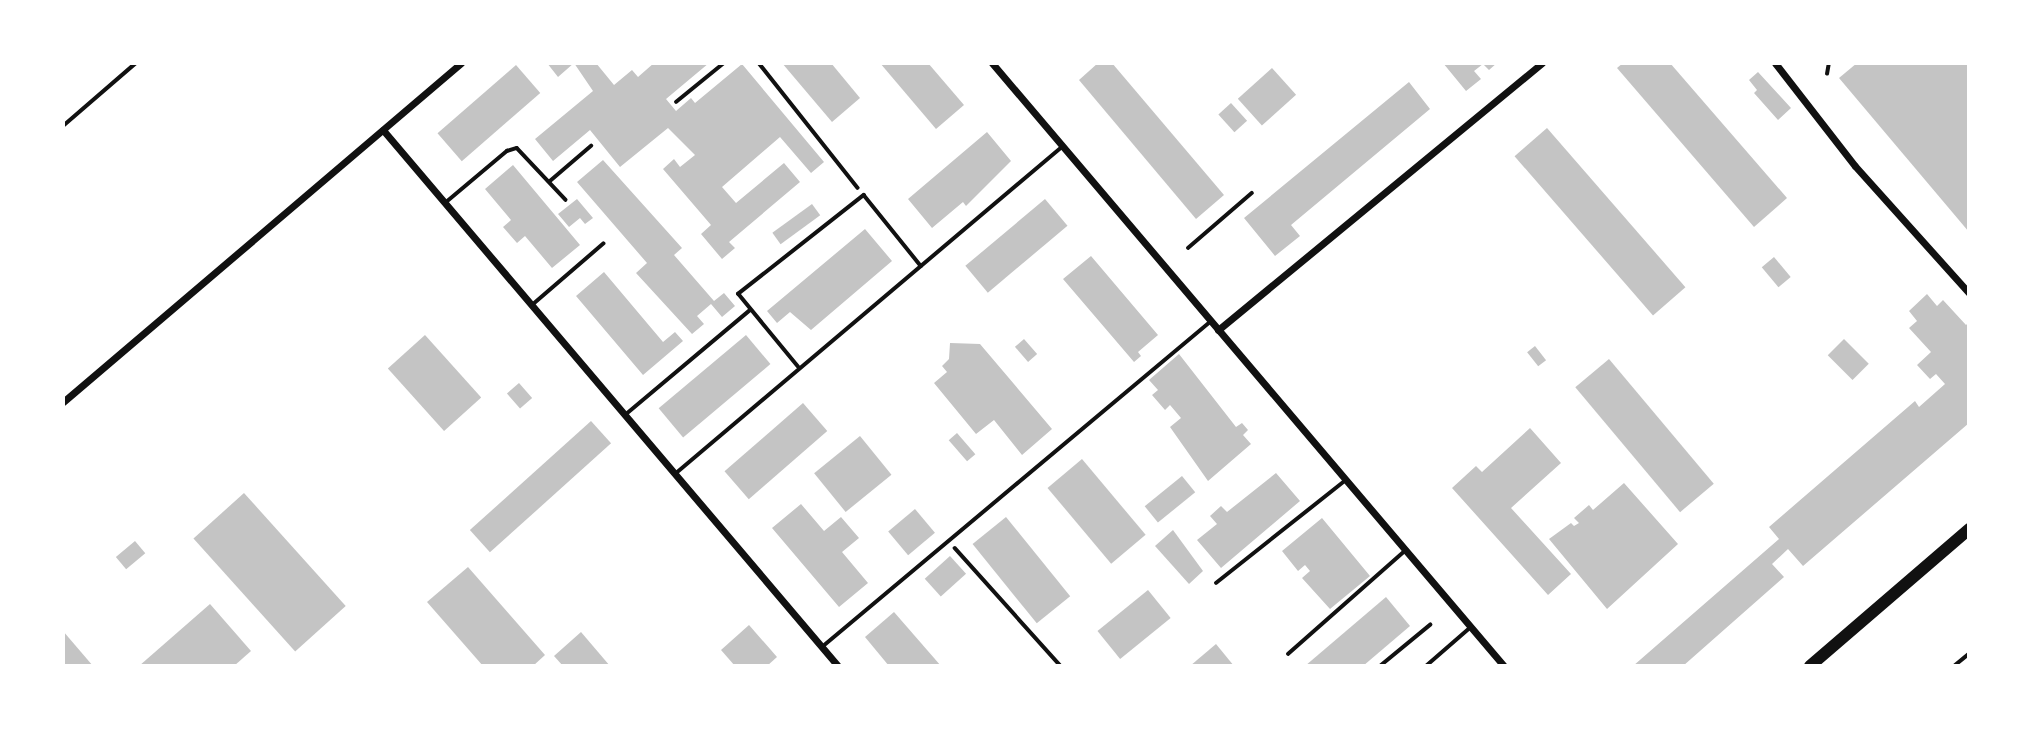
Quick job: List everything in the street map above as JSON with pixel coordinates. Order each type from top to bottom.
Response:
[{"type":"main road","points":[[1810,666],[1969,529]]},
{"type":"street","points":[[63,402],[461,63]]},
{"type":"street","points":[[993,63],[1504,666]]},
{"type":"street","points":[[1775,63],[1855,166],[1969,293]]},
{"type":"street","points":[[1218,330],[1538,64]]},
{"type":"street","points":[[383,130],[838,666]]},
{"type":"lane","points":[[63,126],[136,63]]},
{"type":"lane","points":[[676,102],[724,63]]},
{"type":"lane","points":[[550,181],[591,146]]},
{"type":"lane","points":[[676,474],[798,366],[1063,146]]},
{"type":"lane","points":[[445,204],[511,149],[526,153],[566,200]]},
{"type":"lane","points":[[798,366],[738,294],[864,195],[921,266]]},
{"type":"lane","points":[[532,305],[603,244]]},
{"type":"lane","points":[[625,415],[750,310]]},
{"type":"lane","points":[[822,647],[1211,321]]},
{"type":"lane","points":[[1216,583],[1346,480]]},
{"type":"lane","points":[[1288,654],[1406,550]]},
{"type":"lane","points":[[1426,666],[1471,627]]},
{"type":"path","points":[[759,63],[864,195]]},
{"type":"path","points":[[1828,74],[1829,63]]},
{"type":"path","points":[[1188,248],[1252,193]]},
{"type":"path","points":[[948,540],[1061,666]]},
{"type":"path","points":[[1380,666],[1430,625]]},
{"type":"path","points":[[1954,666],[1969,654]]},
{"type":"building","points":[[547,63],[574,63],[558,77]]},
{"type":"building","points":[[574,63],[596,63],[614,85],[632,70],[638,77],[654,63],[709,63],[666,99],[676,111],[691,98],[695,103],[742,64],[824,162],[811,173],[780,137],[722,187],[736,203],[784,163],[800,182],[729,242],[735,248],[722,259],[701,234],[711,225],[663,169],[674,159],[680,167],[695,155],[668,128],[620,167],[590,130],[553,161],[535,139],[593,91]]},
{"type":"building","points":[[782,63],[831,63],[860,98],[832,122]]},
{"type":"building","points":[[880,63],[928,63],[964,105],[936,129]]},
{"type":"building","points":[[1098,63],[1112,63],[1224,195],[1196,219],[1079,80]]},
{"type":"building","points":[[1443,63],[1497,63],[1489,70],[1483,64],[1474,71],[1481,79],[1466,91]]},
{"type":"building","points":[[1623,63],[1670,63],[1787,198],[1754,227],[1617,68]]},
{"type":"building","points":[[1857,63],[1969,63],[1969,232],[1839,78]]},
{"type":"building","points":[[516,65],[540,93],[462,161],[438,133]]},
{"type":"building","points":[[1272,68],[1296,95],[1262,126],[1238,99]]},
{"type":"building","points":[[1758,72],[1791,108],[1778,120],[1754,93],[1757,90],[1749,80]]},
{"type":"building","points":[[1409,82],[1430,109],[1291,225],[1300,236],[1275,256],[1244,218]]},
{"type":"building","points":[[1231,103],[1247,121],[1234,132],[1218,114]]},
{"type":"building","points":[[1547,128],[1685,287],[1653,315],[1515,156]]},
{"type":"building","points":[[987,132],[1011,161],[966,206],[963,202],[932,228],[908,199]]},
{"type":"building","points":[[603,160],[682,248],[674,255],[714,301],[724,293],[735,306],[722,317],[711,304],[697,316],[704,324],[692,334],[636,273],[647,263],[577,182]]},
{"type":"building","points":[[513,165],[580,245],[552,268],[525,236],[517,243],[503,227],[511,220],[485,189]]},
{"type":"building","points":[[577,199],[593,218],[585,224],[580,218],[569,227],[558,214]]},
{"type":"building","points":[[1045,199],[1067,226],[988,293],[965,266]]},
{"type":"building","points":[[812,204],[820,215],[781,244],[772,233]]},
{"type":"building","points":[[865,229],[892,261],[811,330],[790,312],[777,323],[767,311]]},
{"type":"building","points":[[1091,256],[1158,335],[1138,352],[1141,356],[1134,362],[1063,279]]},
{"type":"building","points":[[1774,257],[1791,277],[1778,287],[1762,267]]},
{"type":"building","points":[[604,272],[663,342],[675,332],[683,341],[643,375],[576,296]]},
{"type":"building","points":[[1927,294],[1937,306],[1943,300],[1966,325],[1969,322],[1969,423],[1803,566],[1788,549],[1772,564],[1784,577],[1683,666],[1633,666],[1779,539],[1769,527],[1915,401],[1919,407],[1945,384],[1936,374],[1930,379],[1917,365],[1931,352],[1909,328],[1917,321],[1909,311]]},
{"type":"building","points":[[425,335],[481,397],[444,431],[388,368]]},
{"type":"building","points":[[746,335],[770,364],[683,437],[659,408]]},
{"type":"building","points":[[1024,339],[1037,354],[1028,362],[1015,347]]},
{"type":"building","points":[[1844,339],[1869,364],[1852,380],[1828,355]]},
{"type":"building","points":[[950,343],[980,344],[1052,429],[1022,455],[994,420],[976,434],[934,383],[947,372],[942,366],[949,359]]},
{"type":"building","points":[[1535,346],[1546,360],[1538,366],[1527,352]]},
{"type":"building","points":[[1179,354],[1236,427],[1242,423],[1248,430],[1243,435],[1251,444],[1208,481],[1170,427],[1181,418],[1170,405],[1165,410],[1152,395],[1158,390],[1149,380]]},
{"type":"building","points":[[1609,359],[1714,484],[1680,512],[1575,387]]},
{"type":"building","points":[[519,383],[532,398],[520,409],[507,393]]},
{"type":"building","points":[[803,403],[827,431],[749,499],[725,471]]},
{"type":"building","points":[[591,421],[611,443],[490,552],[470,530]]},
{"type":"building","points":[[1530,428],[1561,463],[1511,508],[1571,574],[1548,595],[1452,488],[1476,466],[1482,472]]},
{"type":"building","points":[[957,433],[975,454],[967,461],[949,440]]},
{"type":"building","points":[[860,436],[891,475],[846,512],[814,473]]},
{"type":"building","points":[[1082,459],[1146,535],[1111,564],[1048,488]]},
{"type":"building","points":[[1276,473],[1300,501],[1221,568],[1197,540],[1217,524],[1210,516],[1221,506],[1227,512]]},
{"type":"building","points":[[1182,476],[1195,492],[1158,523],[1145,506]]},
{"type":"building","points":[[1624,483],[1678,544],[1607,609],[1549,539],[1571,523],[1574,526],[1579,523],[1574,518],[1589,505],[1593,510]]},
{"type":"building","points":[[244,493],[346,606],[295,651],[193,539]]},
{"type":"building","points":[[801,504],[824,531],[841,517],[859,538],[842,552],[868,583],[839,607],[772,528]]},
{"type":"building","points":[[915,509],[935,533],[908,555],[888,531]]},
{"type":"building","points":[[1006,517],[1070,596],[1037,623],[973,544]]},
{"type":"building","points":[[1322,518],[1370,576],[1330,609],[1302,578],[1310,571],[1305,565],[1298,571],[1282,551]]},
{"type":"building","points":[[1173,530],[1203,571],[1189,584],[1155,546]]},
{"type":"building","points":[[135,541],[145,553],[126,569],[116,557]]},
{"type":"building","points":[[950,556],[966,574],[941,597],[925,579]]},
{"type":"building","points":[[468,567],[545,655],[533,666],[483,666],[427,602]]},
{"type":"building","points":[[1148,590],[1171,618],[1120,659],[1097,631]]},
{"type":"building","points":[[1386,597],[1410,626],[1363,666],[1305,666]]},
{"type":"building","points":[[210,604],[251,651],[234,666],[139,666]]},
{"type":"building","points":[[894,612],[941,666],[889,666],[865,637]]},
{"type":"building","points":[[749,625],[777,657],[767,666],[735,666],[721,650]]},
{"type":"building","points":[[63,631],[93,666],[63,666]]},
{"type":"building","points":[[581,632],[610,666],[563,666],[554,656]]},
{"type":"building","points":[[1216,644],[1234,666],[1190,666]]}]
